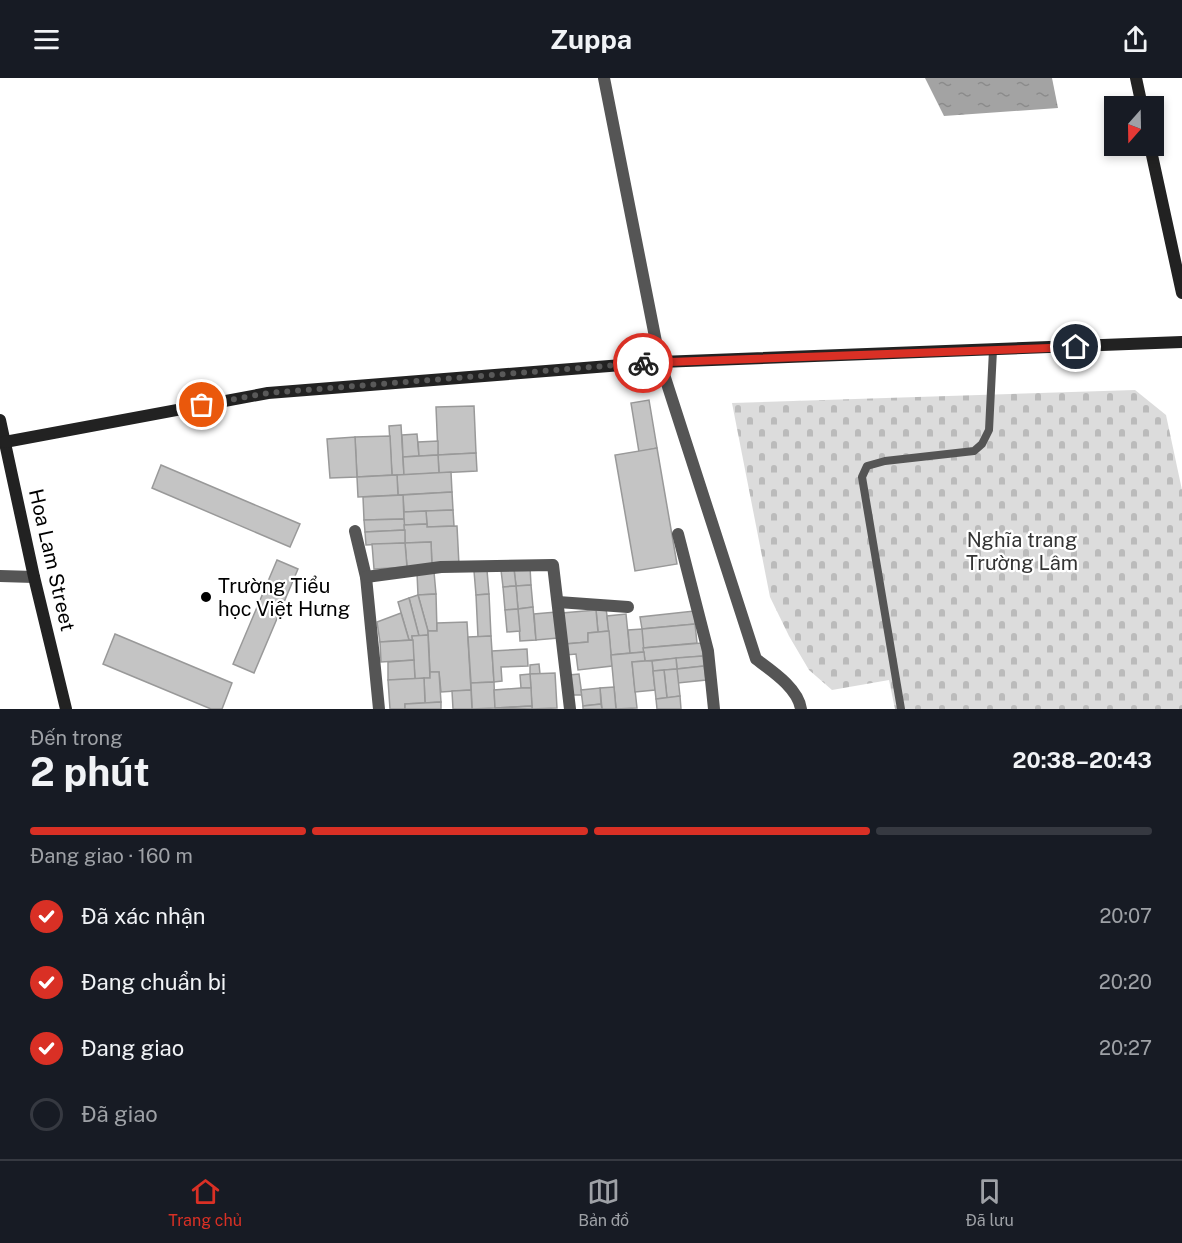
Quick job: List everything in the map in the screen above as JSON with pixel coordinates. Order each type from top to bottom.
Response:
[{"type":"street","points":[[604,78],[660,362],[756,658],[778,676],[800,701],[801,709]]},
{"type":"street","points":[[1136,78],[1140,96]]},
{"type":"street","points":[[1152,156],[1182,293]]},
{"type":"street","points":[[5,442],[268,393],[660,362],[1182,342]]},
{"type":"street","name":"Hoa Lam Street","points":[[0,420],[34,577],[66,709]]},
{"type":"street","points":[[355,531],[366,578],[379,709]]},
{"type":"street","points":[[678,534],[708,651],[714,709]]},
{"type":"street","points":[[366,578],[441,567],[553,565],[570,709]]},
{"type":"street","points":[[0,576],[34,577]]},
{"type":"street","points":[[558,602],[628,607]]},
{"type":"lane","points":[[901,709],[862,477],[867,466],[885,461],[974,451],[982,444],[989,430],[993,350]]},
{"type":"green space","name":"Nghĩa trang Trường Lâm","points":[[1135,390],[1166,415],[1182,490],[1182,709],[895,709],[889,680],[832,690],[809,670],[770,597],[732,403]]},
{"type":"water","points":[[925,78],[1052,78],[1058,108],[944,116]]},
{"type":"building","points":[[649,400],[657,448],[639,452],[631,403]]},
{"type":"building","points":[[474,406],[476,453],[438,455],[436,407]]},
{"type":"building","points":[[401,425],[404,475],[392,475],[389,426]]},
{"type":"building","points":[[417,434],[419,456],[403,457],[402,435]]},
{"type":"building","points":[[390,436],[392,475],[357,477],[355,437]]},
{"type":"building","points":[[355,437],[357,477],[330,478],[327,439]]},
{"type":"building","points":[[438,441],[438,455],[419,456],[418,442]]},
{"type":"building","points":[[657,448],[677,564],[635,571],[615,455]]},
{"type":"building","points":[[476,453],[477,471],[439,473],[438,455]]},
{"type":"building","points":[[438,455],[439,473],[404,475],[403,457]]},
{"type":"building","points":[[161,465],[300,524],[290,547],[152,488]]},
{"type":"building","points":[[451,472],[452,492],[398,495],[397,475]]},
{"type":"building","points":[[397,475],[398,495],[358,497],[357,477]]},
{"type":"building","points":[[452,492],[453,510],[404,512],[403,495]]},
{"type":"building","points":[[403,495],[404,519],[364,520],[363,497]]},
{"type":"building","points":[[453,510],[454,526],[427,527],[426,511]]},
{"type":"building","points":[[426,511],[427,524],[404,525],[404,512]]},
{"type":"building","points":[[404,519],[405,530],[365,532],[364,520]]},
{"type":"building","points":[[427,524],[427,527],[457,526],[459,565],[432,566],[431,542],[405,543],[404,525]]},
{"type":"building","points":[[405,530],[405,543],[366,545],[365,532]]},
{"type":"building","points":[[431,542],[432,566],[407,567],[405,543]]},
{"type":"building","points":[[405,543],[407,567],[374,569],[372,544]]},
{"type":"building","points":[[277,560],[298,569],[254,673],[233,664]]},
{"type":"building","points":[[530,567],[531,585],[516,586],[514,569]]},
{"type":"building","points":[[514,569],[516,586],[503,587],[501,570]]},
{"type":"building","points":[[487,570],[489,594],[476,595],[474,571]]},
{"type":"building","points":[[434,572],[436,594],[418,595],[417,573]]},
{"type":"building","points":[[531,585],[533,607],[518,609],[516,586]]},
{"type":"building","points":[[516,586],[518,609],[505,610],[503,587]]},
{"type":"building","points":[[436,594],[437,631],[428,631],[418,595]]},
{"type":"building","points":[[489,594],[491,636],[478,637],[476,595]]},
{"type":"building","points":[[418,595],[428,635],[419,636],[409,598]]},
{"type":"building","points":[[409,598],[419,636],[412,636],[413,640],[409,640],[398,602]]},
{"type":"building","points":[[533,607],[536,640],[520,641],[518,609]]},
{"type":"building","points":[[606,608],[609,631],[598,632],[596,610]]},
{"type":"building","points":[[518,609],[520,631],[507,632],[505,610]]},
{"type":"building","points":[[596,610],[598,632],[588,633],[588,642],[565,644],[562,613]]},
{"type":"building","points":[[694,611],[695,624],[642,629],[640,617]]},
{"type":"building","points":[[556,612],[558,638],[536,640],[534,614]]},
{"type":"building","points":[[401,613],[409,640],[380,642],[377,622]]},
{"type":"building","points":[[626,614],[630,653],[611,655],[607,616]]},
{"type":"building","points":[[467,622],[471,690],[441,692],[439,672],[430,672],[428,631],[437,631],[437,623]]},
{"type":"building","points":[[695,624],[697,643],[643,648],[642,629]]},
{"type":"building","points":[[642,629],[644,652],[630,653],[628,630]]},
{"type":"building","points":[[609,631],[612,666],[578,670],[576,654],[566,655],[565,644],[588,642],[588,633]]},
{"type":"building","points":[[115,634],[232,683],[222,709],[211,709],[103,664]]},
{"type":"building","points":[[428,635],[430,678],[415,679],[412,636]]},
{"type":"building","points":[[491,636],[494,682],[471,683],[468,637]]},
{"type":"building","points":[[413,640],[414,660],[381,662],[380,642]]},
{"type":"building","points":[[702,643],[703,656],[645,661],[643,648]]},
{"type":"building","points":[[527,649],[528,666],[501,667],[502,681],[494,682],[492,651]]},
{"type":"building","points":[[644,652],[645,661],[632,662],[637,708],[616,709],[611,655]]},
{"type":"building","points":[[703,656],[704,666],[677,669],[676,658]]},
{"type":"building","points":[[676,658],[677,669],[653,671],[652,661]]},
{"type":"building","points":[[414,660],[415,679],[388,680],[388,662]]},
{"type":"building","points":[[652,661],[655,690],[635,692],[632,662]]},
{"type":"building","points":[[539,664],[540,674],[530,674],[530,665]]},
{"type":"building","points":[[704,666],[706,680],[678,683],[677,669]]},
{"type":"building","points":[[677,669],[680,696],[667,698],[664,670]]},
{"type":"building","points":[[664,670],[667,698],[656,699],[653,671]]},
{"type":"building","points":[[430,672],[439,672],[441,702],[425,703],[424,678],[430,678]]},
{"type":"building","points":[[555,673],[557,708],[532,709],[530,674]]},
{"type":"building","points":[[530,674],[531,688],[521,688],[520,675]]},
{"type":"building","points":[[579,674],[582,695],[570,695],[569,675]]},
{"type":"building","points":[[424,678],[425,703],[405,704],[405,709],[390,709],[388,680]]},
{"type":"building","points":[[494,682],[495,708],[472,709],[471,683]]},
{"type":"building","points":[[614,687],[616,709],[602,709],[600,688]]},
{"type":"building","points":[[531,688],[532,706],[495,708],[494,690]]},
{"type":"building","points":[[600,688],[601,704],[583,706],[581,690]]},
{"type":"building","points":[[471,690],[472,709],[453,709],[452,691]]},
{"type":"building","points":[[680,696],[681,709],[657,709],[656,699]]},
{"type":"building","points":[[441,702],[441,709],[405,709],[405,704]]},
{"type":"building","points":[[601,704],[602,709],[583,709],[583,706]]},
{"type":"building","points":[[532,706],[532,709],[495,708]]},
{"type":"way so far","points":[[202,405],[268,393],[643,363]]},
{"type":"place","name":"Trường Tiểu học Việt Hưng","points":[[206,597]]},
{"type":"route","points":[[643,363],[1076,347]]}]
